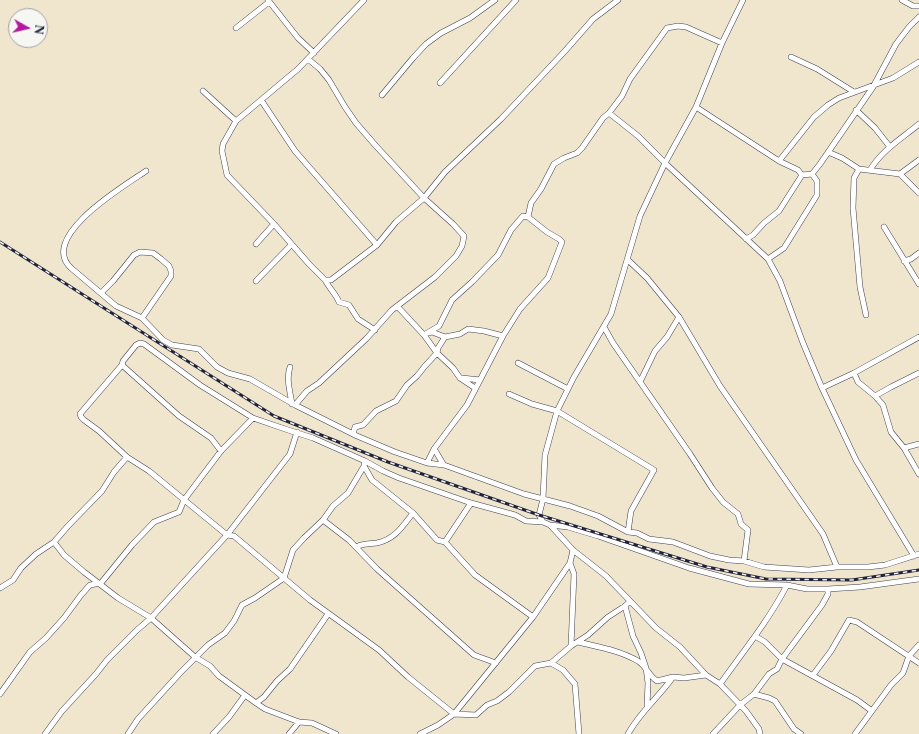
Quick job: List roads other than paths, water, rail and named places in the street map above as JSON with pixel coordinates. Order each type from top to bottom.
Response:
[{"type":"street","points":[[364,0],[308,59],[236,121],[223,144],[222,151],[227,175],[325,280],[328,287],[339,302],[350,305],[358,319],[375,330]]},
{"type":"street","points":[[382,95],[412,58],[426,44],[441,33],[470,18],[495,0]]},
{"type":"street","points":[[440,83],[516,0]]},
{"type":"street","points":[[325,280],[332,280],[377,245],[396,222],[424,198],[445,172],[502,119],[593,19],[618,0]]},
{"type":"street","points":[[543,522],[539,515],[543,500],[545,455],[557,411],[612,314],[640,216],[665,163],[696,107],[722,43],[743,0]]},
{"type":"street","points":[[902,0],[912,6],[919,6]]},
{"type":"street","points":[[236,28],[269,1],[298,38],[314,53]]},
{"type":"street","points":[[746,239],[753,235],[778,211],[802,176],[812,174],[873,87],[896,44],[919,17]]},
{"type":"street","points":[[528,217],[531,203],[541,190],[554,164],[577,153],[582,148],[603,118],[609,113],[622,96],[630,79],[667,28],[678,26],[686,27],[722,43]]},
{"type":"street","points":[[791,57],[817,69],[854,92]]},
{"type":"street","points":[[293,404],[307,391],[319,384],[375,330],[397,306],[435,277],[456,256],[462,246],[464,236],[424,198],[356,123],[329,80],[320,69],[308,59]]},
{"type":"street","points":[[779,161],[814,117],[828,105],[854,92],[873,87],[893,78],[919,62]]},
{"type":"street","points":[[203,91],[236,121]]},
{"type":"street","points":[[261,100],[295,150],[377,245]]},
{"type":"street","points":[[696,107],[779,161],[798,170],[802,176]]},
{"type":"street","points":[[856,110],[875,128],[890,147]]},
{"type":"street","points":[[146,171],[100,202],[74,228],[64,245],[63,258],[65,263],[116,306],[142,318],[163,340],[172,345],[199,349],[217,367],[228,373],[250,378],[293,404],[353,434],[395,452],[427,463],[444,465],[543,500],[562,504],[598,516],[628,532],[637,533],[650,539],[673,542],[710,556],[744,561],[764,567],[809,570],[837,567],[885,566],[916,555],[856,460],[822,388],[803,344],[780,281],[768,259],[638,136],[609,113]]},
{"type":"street","points":[[870,170],[876,160],[919,124]]},
{"type":"street","points":[[828,152],[842,158],[859,169],[900,174],[919,193]]},
{"type":"street","points":[[900,174],[919,160]]},
{"type":"street","points":[[859,169],[854,178],[853,208],[860,287],[866,315]]},
{"type":"street","points":[[768,259],[784,248],[817,195],[817,181],[812,174]]},
{"type":"street","points":[[424,335],[439,326],[452,300],[498,255],[511,230],[523,216],[528,217],[562,242],[548,278],[520,309],[503,336],[467,405],[434,450],[427,463]]},
{"type":"street","points":[[256,244],[274,224]]},
{"type":"street","points":[[884,227],[919,284]]},
{"type":"street","points":[[256,281],[291,245]]},
{"type":"street","points":[[101,292],[113,281],[134,255],[140,252],[152,253],[168,266],[171,271],[171,276],[142,318]]},
{"type":"street","points":[[904,261],[911,259],[919,253]]},
{"type":"street","points":[[628,260],[647,278],[679,318],[720,386],[823,534],[837,567]]},
{"type":"street","points":[[397,306],[424,335],[437,354],[453,368],[460,378],[475,388]]},
{"type":"street","points":[[640,382],[654,351],[667,337],[679,318]]},
{"type":"street","points":[[604,327],[613,343],[712,488],[723,502],[738,514],[741,524],[748,530],[744,561]]},
{"type":"street","points":[[424,335],[432,332],[445,337],[460,334],[468,330],[484,331],[503,336]]},
{"type":"street","points":[[353,434],[355,427],[363,425],[376,411],[396,401],[407,385],[437,354],[438,348],[445,337]]},
{"type":"street","points":[[822,388],[854,373],[919,337]]},
{"type":"street","points":[[630,601],[551,663],[535,666],[509,692],[498,701],[487,705],[476,716],[454,714],[408,677],[379,650],[328,614],[234,536],[227,535],[149,471],[127,456],[80,417],[80,414],[122,365],[123,361],[136,345],[140,343],[144,344],[200,385],[253,418],[313,438],[365,464],[372,464],[399,478],[470,503],[515,515],[526,521],[543,522],[568,527],[656,557],[749,584],[787,585],[807,589],[828,589],[860,587],[919,579]]},
{"type":"street","points":[[518,363],[568,390]]},
{"type":"street","points":[[122,365],[179,416],[211,438],[221,451]]},
{"type":"street","points":[[290,367],[288,372],[288,384],[293,404]]},
{"type":"street","points":[[854,373],[858,382],[875,396],[882,405],[891,432],[904,448],[919,474]]},
{"type":"street","points":[[875,396],[891,386],[919,373]]},
{"type":"street","points":[[460,378],[480,380]]},
{"type":"street","points":[[509,394],[532,404],[557,411],[654,470],[631,511],[628,532]]},
{"type":"street","points":[[0,694],[30,652],[46,638],[64,618],[90,585],[101,583],[132,545],[154,522],[179,512],[184,500],[221,451],[253,418]]},
{"type":"street","points":[[46,734],[62,711],[107,660],[151,618],[227,535],[290,454],[297,432]]},
{"type":"street","points":[[904,448],[919,444]]},
{"type":"street","points":[[434,450],[444,465]]},
{"type":"street","points":[[0,588],[13,580],[21,568],[36,554],[54,542],[102,491],[114,472],[127,456]]},
{"type":"street","points":[[365,464],[372,480],[413,513],[437,540],[445,542],[475,575],[533,617]]},
{"type":"street","points":[[128,734],[138,719],[196,657],[208,645],[225,633],[234,621],[242,605],[284,578],[293,550],[324,520],[333,506],[348,492],[365,464]]},
{"type":"street","points":[[445,542],[470,503]]},
{"type":"street","points":[[356,547],[362,544],[376,543],[391,538],[398,533],[413,513]]},
{"type":"street","points":[[324,520],[356,547],[377,569],[474,655],[496,663]]},
{"type":"street","points":[[550,524],[573,550],[606,576],[656,628],[680,647],[706,675],[720,684],[740,705],[759,729],[760,734]]},
{"type":"street","points":[[54,542],[64,555],[84,572],[101,583],[118,598],[151,618],[196,657],[210,666],[219,676],[264,709],[299,722],[312,723],[336,734]]},
{"type":"street","points":[[424,734],[454,714],[496,663],[533,617],[570,563],[573,550]]},
{"type":"street","points":[[570,563],[574,574],[571,646]]},
{"type":"street","points":[[720,684],[755,636],[787,585]]},
{"type":"street","points":[[713,734],[740,705],[754,694],[769,674],[777,669],[782,659],[822,605],[828,594],[828,589]]},
{"type":"street","points":[[625,606],[633,636],[646,668],[648,683],[647,706]]},
{"type":"street","points":[[256,703],[264,697],[277,681],[290,669],[328,614]]},
{"type":"street","points":[[813,675],[831,651],[849,620],[857,622],[919,663]]},
{"type":"street","points":[[755,636],[765,642],[782,659],[857,700],[872,711]]},
{"type":"street","points":[[578,642],[608,648],[638,661],[646,668],[652,678],[657,681],[673,677],[684,678],[706,675]]},
{"type":"street","points":[[855,734],[891,685],[903,674],[910,656],[919,645]]},
{"type":"street","points":[[551,663],[563,670],[575,684],[579,734]]},
{"type":"street","points":[[628,734],[647,706],[664,690],[673,677]]},
{"type":"street","points":[[754,694],[770,698],[775,701],[794,729],[801,734]]},
{"type":"street","points":[[213,734],[229,717],[245,695]]},
{"type":"street","points":[[289,734],[299,722]]},
{"type":"street","points":[[420,734],[429,730]]},
{"type":"railway","points":[[0,242],[274,416],[388,462],[539,515],[707,567],[766,579],[852,580],[919,570]]}]
